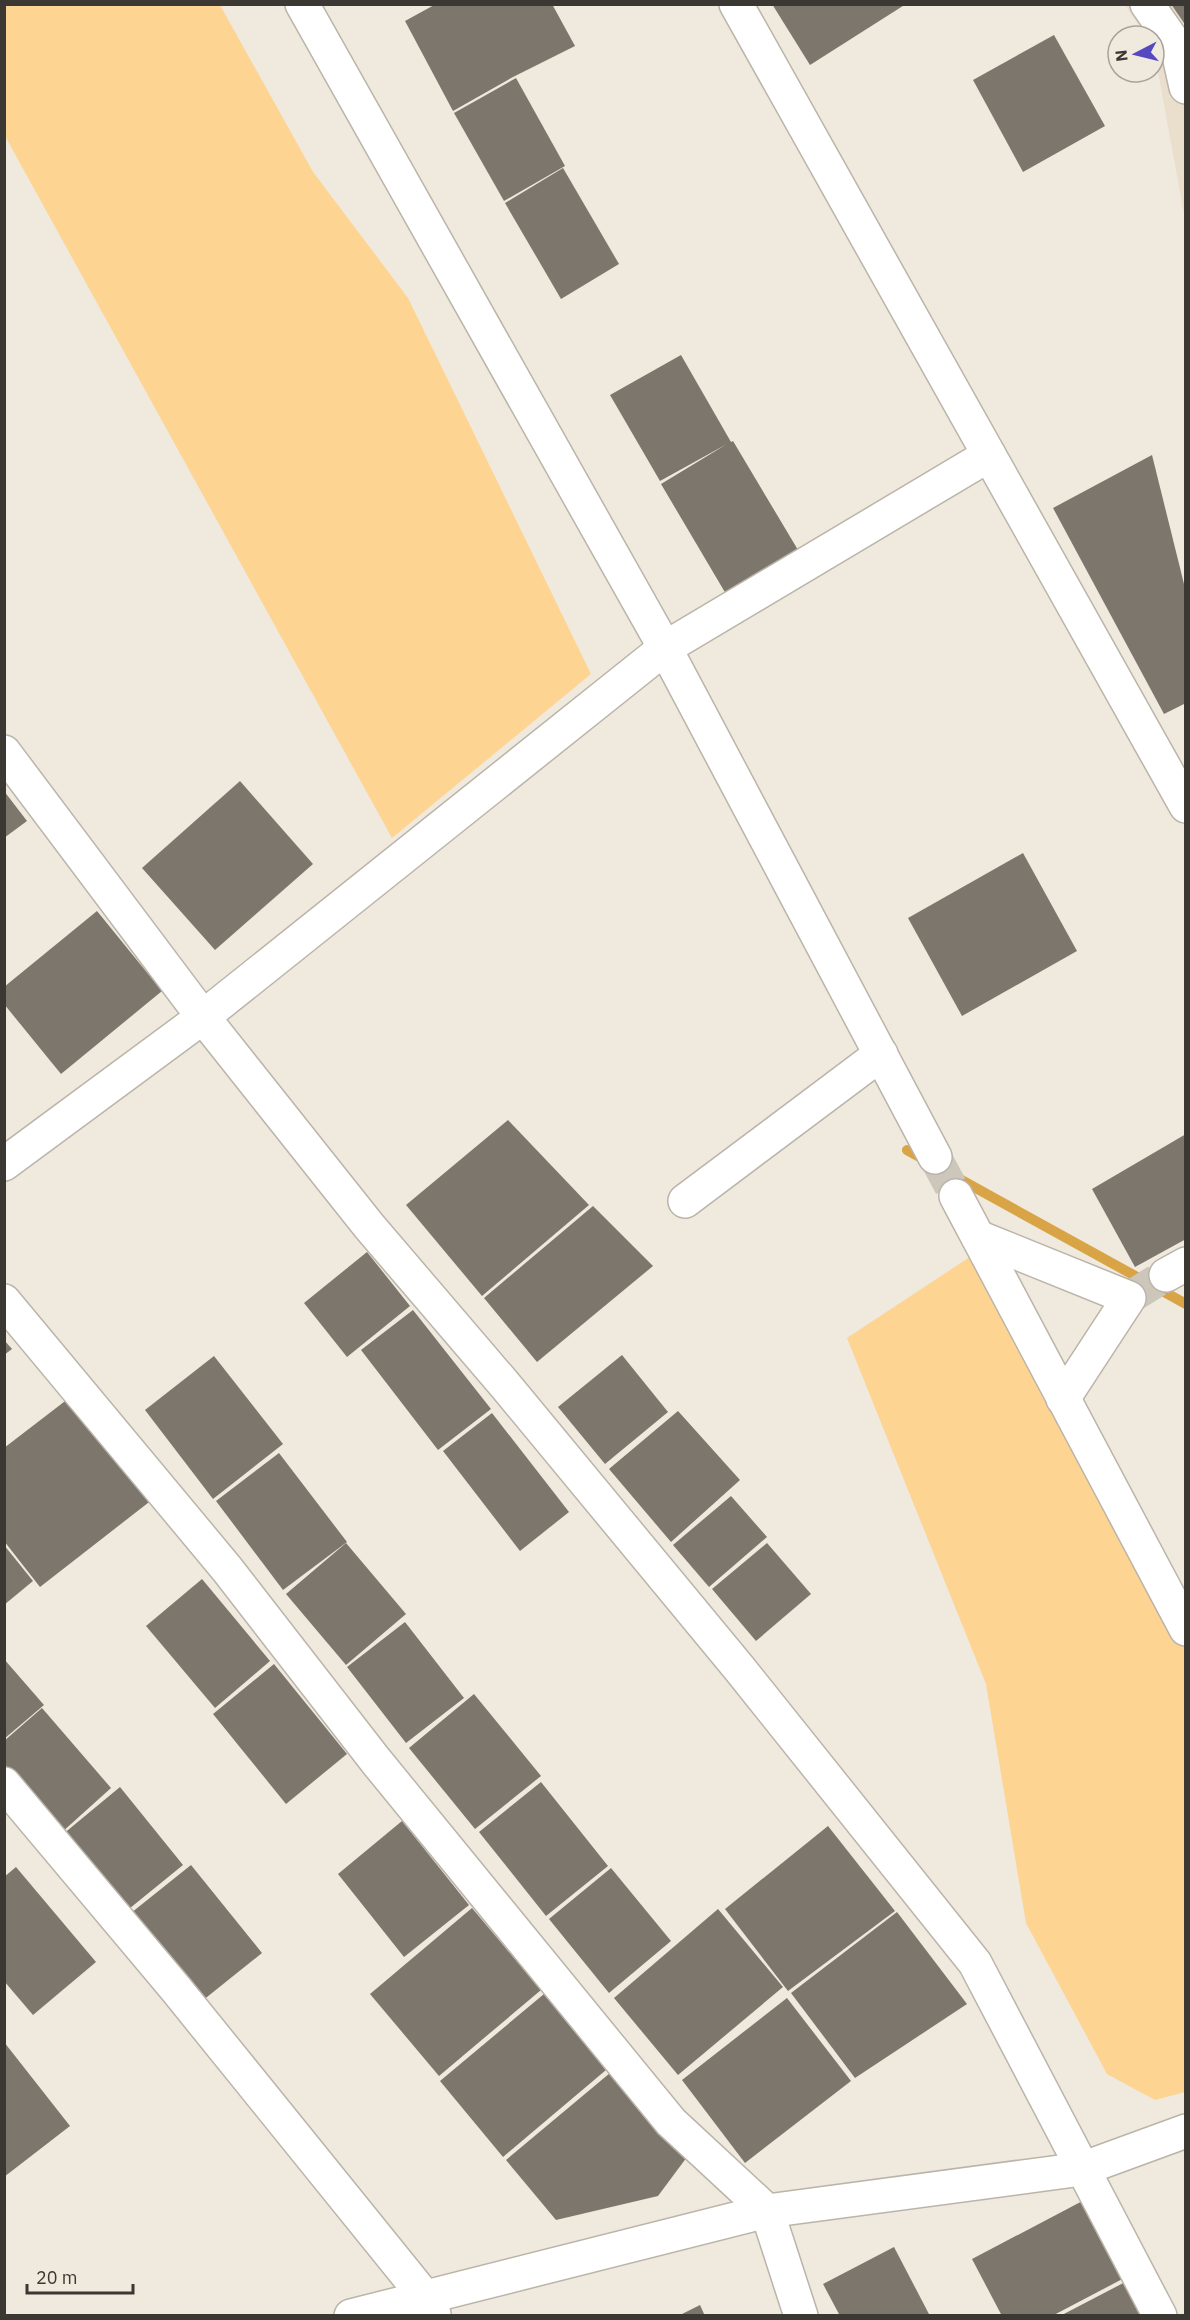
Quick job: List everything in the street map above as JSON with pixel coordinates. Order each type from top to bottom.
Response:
[{"type":"street","points":[[302,4],[665,648],[935,1157]]},
{"type":"street","points":[[736,4],[1185,806]]},
{"type":"street","points":[[1147,4],[1177,47],[1185,87]]},
{"type":"street","points":[[4,1164],[202,1017],[665,648],[989,455]]},
{"type":"street","points":[[4,752],[202,1017],[369,1226],[505,1385],[724,1650],[975,1963],[1160,2316]]},
{"type":"street","points":[[685,1201],[880,1054]]},
{"type":"street","points":[[956,1196],[1185,1629]]},
{"type":"street","points":[[978,1238],[1129,1298],[1063,1399]]},
{"type":"street","points":[[4,1301],[227,1569],[376,1761],[671,2122],[766,2211],[801,2316]]},
{"type":"street","points":[[4,1784],[176,1989],[430,2306]]},
{"type":"street","points":[[351,2316],[430,2306],[766,2211],[1082,2169],[1185,2131]]},
{"type":"shaded area","points":[[4,5],[220,5],[313,172],[408,298],[591,674],[392,838],[5,136]]},
{"type":"shaded area","points":[[1125,5],[1185,5],[1185,219],[1160,84],[1166,84],[1166,24],[1138,24]]},
{"type":"shaded area","points":[[997,1239],[1185,1631],[1185,2092],[1155,2100],[1107,2074],[1026,1923],[986,1684],[847,1338]]},
{"type":"building","points":[[436,4],[552,4],[575,46],[453,111],[405,21]]},
{"type":"building","points":[[772,4],[906,4],[810,65]]},
{"type":"building","points":[[1171,4],[1186,4],[1186,26]]},
{"type":"building","points":[[1054,35],[1105,126],[1023,172],[973,80]]},
{"type":"building","points":[[516,78],[565,166],[504,201],[454,113]]},
{"type":"building","points":[[563,168],[619,264],[561,299],[505,203]]},
{"type":"building","points":[[681,355],[731,442],[733,441],[798,550],[726,594],[661,484],[727,444],[660,481],[610,395]]},
{"type":"building","points":[[1152,455],[1186,592],[1186,703],[1164,714],[1053,508]]},
{"type":"building","points":[[240,781],[313,864],[215,950],[142,868]]},
{"type":"building","points":[[4,791],[27,821],[4,838]]},
{"type":"building","points":[[1023,853],[1077,951],[962,1016],[908,918]]},
{"type":"building","points":[[97,911],[162,991],[61,1074],[4,1004],[4,987]]},
{"type":"building","points":[[508,1120],[589,1205],[482,1296],[406,1205]]},
{"type":"building","points":[[1186,1134],[1186,1239],[1135,1267],[1092,1189]]},
{"type":"building","points":[[593,1206],[653,1266],[537,1362],[484,1298]]},
{"type":"building","points":[[367,1252],[410,1306],[347,1357],[304,1303]]},
{"type":"building","points":[[413,1310],[491,1409],[438,1450],[361,1350]]},
{"type":"building","points":[[4,1340],[12,1349],[4,1355]]},
{"type":"building","points":[[622,1355],[668,1412],[605,1464],[558,1407]]},
{"type":"building","points":[[214,1356],[283,1444],[213,1499],[145,1410]]},
{"type":"building","points":[[73,1395],[153,1499],[40,1587],[4,1541],[4,1448]]},
{"type":"building","points":[[678,1411],[740,1480],[671,1542],[609,1469]]},
{"type":"building","points":[[492,1413],[569,1512],[520,1551],[443,1451]]},
{"type":"building","points":[[279,1453],[347,1542],[283,1590],[216,1501]]},
{"type":"building","points":[[731,1496],[767,1537],[709,1587],[673,1545]]},
{"type":"building","points":[[346,1543],[406,1614],[346,1665],[286,1594]]},
{"type":"building","points":[[767,1543],[811,1594],[756,1641],[712,1589]]},
{"type":"building","points":[[4,1545],[33,1581],[4,1605]]},
{"type":"building","points":[[202,1579],[270,1661],[215,1708],[146,1626]]},
{"type":"building","points":[[405,1622],[464,1698],[406,1743],[347,1667]]},
{"type":"building","points":[[4,1659],[44,1705],[4,1739]]},
{"type":"building","points":[[274,1664],[347,1754],[286,1804],[213,1714]]},
{"type":"building","points":[[474,1694],[541,1776],[475,1829],[409,1748]]},
{"type":"building","points":[[42,1708],[111,1788],[61,1833],[4,1764],[4,1741]]},
{"type":"building","points":[[541,1782],[608,1866],[546,1916],[479,1832]]},
{"type":"building","points":[[120,1787],[183,1865],[124,1913],[62,1835]]},
{"type":"building","points":[[402,1821],[469,1905],[404,1957],[338,1874]]},
{"type":"building","points":[[828,1826],[895,1911],[788,1991],[725,1909]]},
{"type":"building","points":[[191,1865],[262,1953],[197,2005],[126,1917]]},
{"type":"building","points":[[16,1867],[96,1962],[33,2015],[4,1981],[4,1877]]},
{"type":"building","points":[[611,1868],[671,1941],[609,1993],[549,1919]]},
{"type":"building","points":[[472,1908],[541,1990],[439,2076],[370,1994]]},
{"type":"building","points":[[718,1909],[783,1987],[678,2075],[614,1998]]},
{"type":"building","points":[[897,1912],[967,2004],[855,2078],[791,1993]]},
{"type":"building","points":[[544,1994],[606,2070],[503,2157],[440,2081]]},
{"type":"building","points":[[787,1998],[851,2081],[745,2163],[682,2080]]},
{"type":"building","points":[[4,2042],[70,2126],[4,2177]]},
{"type":"building","points":[[610,2073],[687,2157],[658,2196],[556,2220],[506,2160]]},
{"type":"building","points":[[1090,2197],[1130,2275],[1052,2316],[1002,2316],[972,2259]]},
{"type":"building","points":[[894,2247],[930,2316],[840,2316],[823,2284]]},
{"type":"building","points":[[1131,2279],[1151,2316],[1060,2316]]},
{"type":"building","points":[[700,2305],[705,2316],[678,2316]]},
{"type":"waterway","points":[[907,1150],[1186,1304]]},
{"type":"tunnel","points":[[935,1157],[956,1196]]},
{"type":"tunnel","points":[[1129,1298],[1166,1275]]}]
